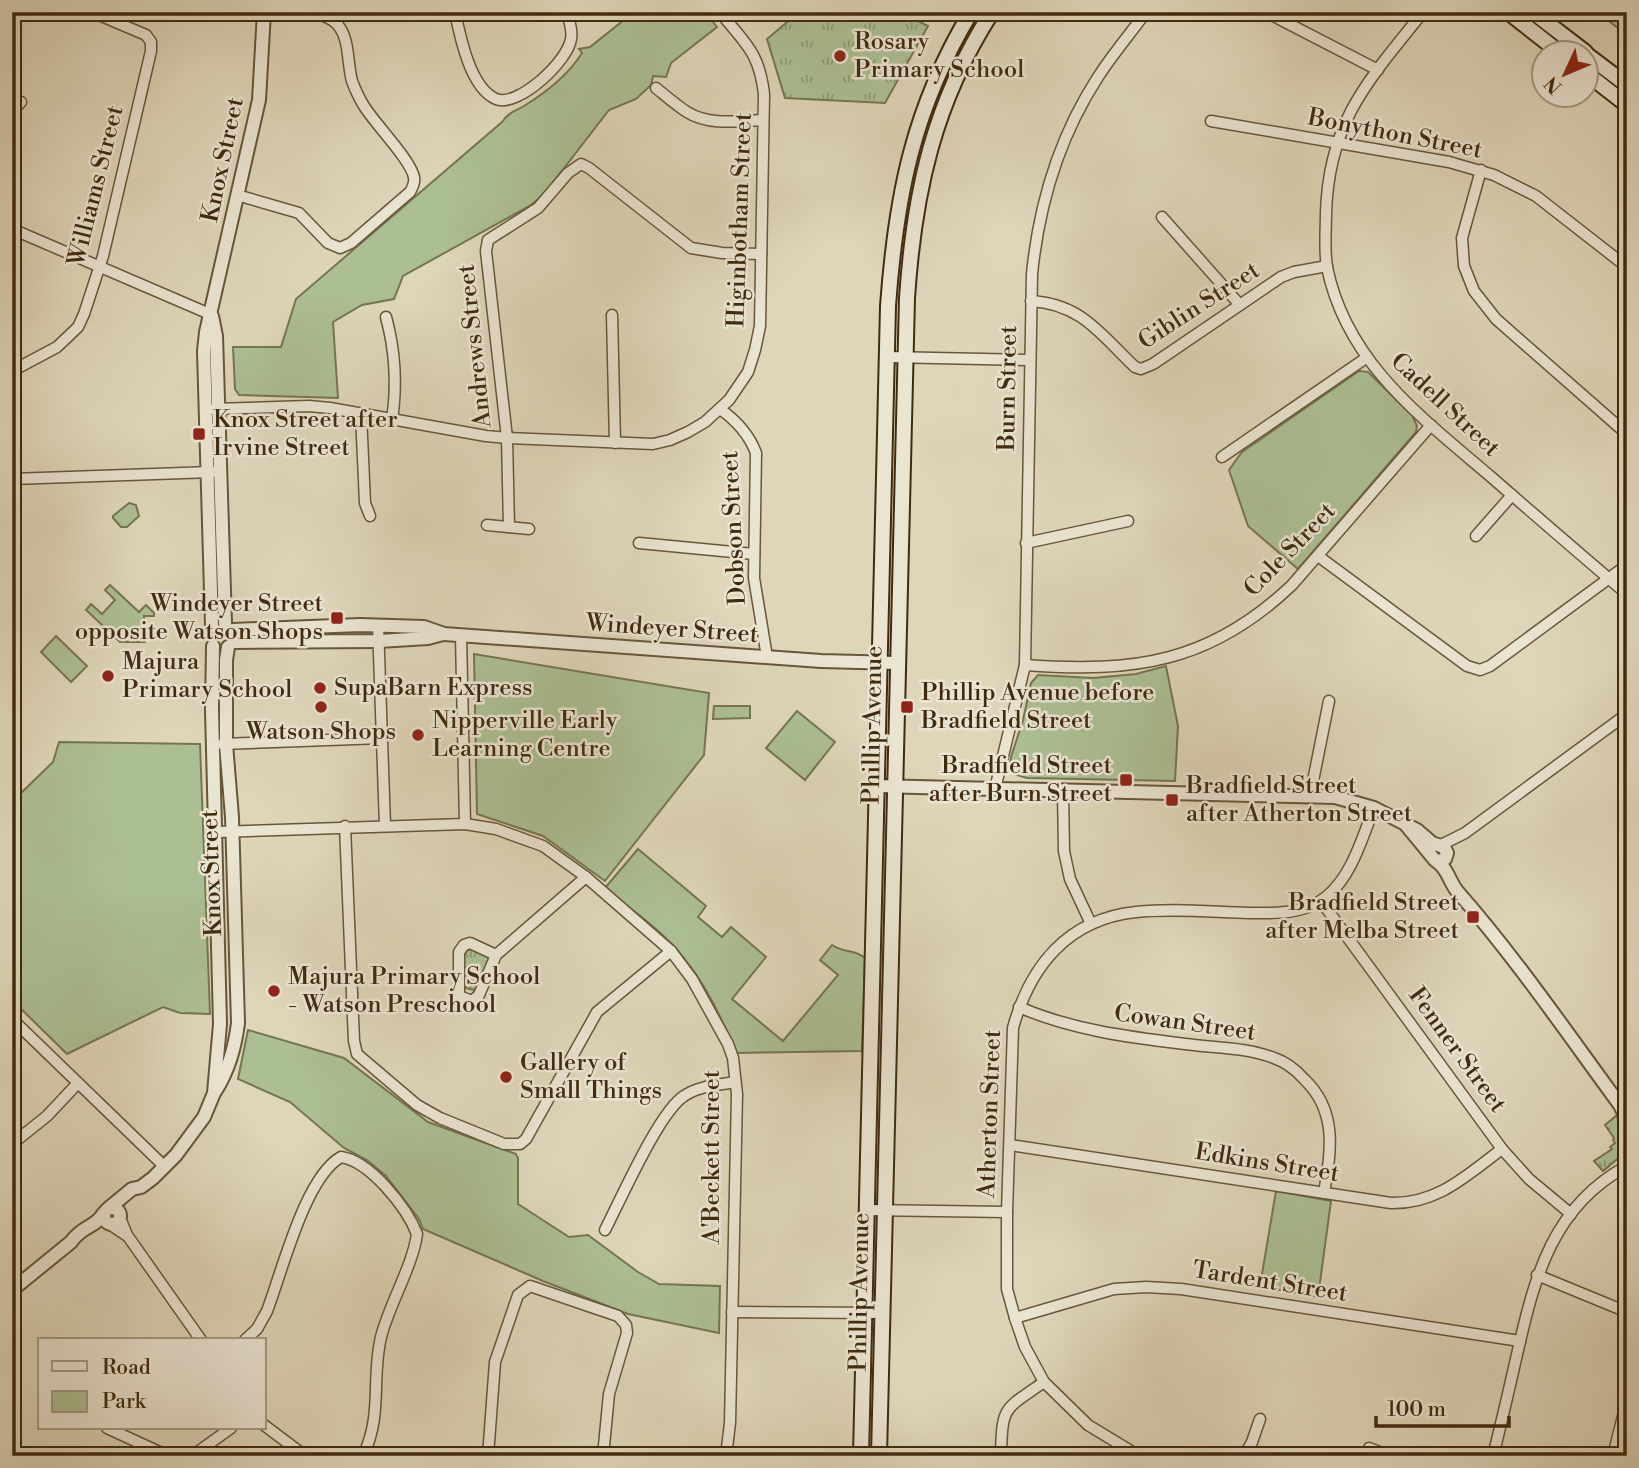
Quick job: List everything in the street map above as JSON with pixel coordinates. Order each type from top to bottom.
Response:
[{"type":"main road","name":"Phillip Avenue","points":[[861,1456],[876,786],[892,242],[905,170],[931,88],[971,12]]},
{"type":"main road","name":"Phillip Avenue","points":[[879,1456],[905,358],[911,242],[923,172],[936,127],[974,41],[992,12]]},
{"type":"main road","points":[[1508,12],[1541,38]]},
{"type":"main road","points":[[1533,12],[1567,38]]},
{"type":"main road","points":[[1600,64],[1627,85]]},
{"type":"main road","points":[[1600,84],[1627,105]]},
{"type":"street","name":"Williams Street","points":[[12,371],[57,347],[78,327],[99,266],[137,113],[151,42],[146,35],[92,12]]},
{"type":"street","name":"Knox Street","points":[[214,1093],[220,1024],[217,832],[226,634],[213,472],[211,409],[204,351],[259,100],[264,12]]},
{"type":"street","points":[[237,195],[299,213],[328,243],[340,248],[351,243],[410,192],[414,185],[411,170],[357,93],[339,26],[328,17],[314,13],[274,12]]},
{"type":"street","points":[[455,12],[462,49],[474,75],[495,99],[509,100],[525,93],[566,54],[571,39],[567,12]]},
{"type":"street","name":"Higinbotham Street","points":[[211,409],[309,406],[486,436],[653,444],[670,440],[705,422],[740,387],[748,372],[760,326],[764,94],[761,68],[750,48],[720,12]]},
{"type":"street","name":"Burn Street","points":[[995,789],[1025,664],[1029,360],[1032,274],[1037,230],[1051,176],[1076,116],[1098,76],[1146,12]]},
{"type":"street","points":[[1266,12],[1378,70]]},
{"type":"street","name":"Cadell Street","points":[[1423,12],[1378,70],[1350,113],[1338,143],[1329,180],[1327,266],[1343,316],[1366,358],[1396,392],[1627,594]]},
{"type":"street","points":[[656,88],[687,112],[701,118],[715,121],[763,120]]},
{"type":"street","points":[[12,112],[21,102]]},
{"type":"street","name":"Bonython Street","points":[[1211,121],[1449,162],[1481,170],[1516,184],[1536,196],[1627,267]]},
{"type":"street","name":"Andrews Street","points":[[509,527],[507,438],[486,246],[493,236],[538,208],[575,167],[581,164],[691,248],[722,253],[761,254]]},
{"type":"street","points":[[1481,170],[1462,238],[1464,266],[1474,291],[1496,319],[1627,434]]},
{"type":"street","points":[[1161,217],[1240,305]]},
{"type":"street","points":[[12,229],[212,315]]},
{"type":"street","name":"Giblin Street","points":[[1031,301],[1058,304],[1082,316],[1135,367],[1141,369],[1153,364],[1287,274],[1327,266]]},
{"type":"street","points":[[612,315],[615,443]]},
{"type":"street","points":[[386,317],[393,342],[392,420]]},
{"type":"street","points":[[887,357],[1029,360]]},
{"type":"street","points":[[1222,457],[1366,358]]},
{"type":"street","name":"Dobson Street","points":[[720,409],[741,426],[756,453],[754,578],[767,657]]},
{"type":"street","points":[[361,414],[365,503],[370,516]]},
{"type":"street","name":"Cole Street","points":[[1025,664],[1121,666],[1159,661],[1195,650],[1230,634],[1271,605],[1318,556],[1431,425]]},
{"type":"street","points":[[12,479],[213,472]]},
{"type":"street","points":[[1476,536],[1512,495]]},
{"type":"street","points":[[1026,543],[1128,521]]},
{"type":"street","points":[[487,525],[529,529]]},
{"type":"street","points":[[639,543],[754,554]]},
{"type":"street","points":[[1318,556],[1467,666],[1480,670],[1490,666],[1627,565]]},
{"type":"street","points":[[378,625],[385,825]]},
{"type":"street","name":"Windeyer Street","points":[[226,634],[243,628],[378,625],[424,627],[444,634],[767,657],[897,663]]},
{"type":"street","points":[[213,646],[221,649],[226,634]]},
{"type":"street","name":"Knox Street","points":[[12,1290],[71,1242],[112,1218],[141,1187],[165,1167],[204,1117],[229,1065],[238,1023],[232,831],[220,744],[213,646],[208,635],[226,634]]},
{"type":"street","name":"Windeyer Street","points":[[226,634],[379,641],[428,638],[444,634]]},
{"type":"street","points":[[461,635],[465,824]]},
{"type":"street","points":[[1310,796],[1329,701]]},
{"type":"street","points":[[1440,852],[1627,714]]},
{"type":"street","points":[[220,744],[382,738]]},
{"type":"street","points":[[876,786],[1310,796],[1345,799],[1374,808],[1417,830],[1440,852],[1476,910],[1623,1108],[1627,1119]]},
{"type":"street","points":[[1063,791],[1065,851],[1070,879],[1091,924]]},
{"type":"street","name":"Atherton Street","points":[[1139,1456],[1087,1425],[1044,1382],[1025,1347],[1007,1289],[1013,1028],[1019,1007],[1027,986],[1040,965],[1063,943],[1091,924],[1137,912],[1288,913],[1321,901],[1342,879],[1374,808]]},
{"type":"street","name":"A'Beckett Street","points":[[217,832],[465,824],[496,829],[543,845],[586,877],[671,951],[692,979],[728,1044],[736,1082],[730,1423],[726,1456]]},
{"type":"street","points":[[345,826],[354,1041],[357,1054],[428,1112],[491,1140],[520,1144],[526,1139],[597,1012],[671,951]]},
{"type":"street","points":[[496,955],[470,943],[464,945],[458,952],[459,996],[472,1001],[479,995],[496,955],[586,877]]},
{"type":"street","name":"Fenner Street","points":[[1321,901],[1502,1149],[1529,1179],[1571,1214]]},
{"type":"street","name":"Cowan Street","points":[[1019,1007],[1085,1030],[1237,1050],[1274,1058],[1288,1065],[1312,1087],[1327,1114],[1331,1144],[1324,1193]]},
{"type":"street","points":[[12,1019],[165,1167]]},
{"type":"street","points":[[605,1230],[666,1113],[685,1095],[695,1090],[736,1082]]},
{"type":"street","points":[[12,1144],[47,1116],[78,1083]]},
{"type":"street","name":"Edkins Street","points":[[1010,1145],[1391,1203],[1419,1202],[1454,1185],[1502,1149]]},
{"type":"street","points":[[247,1338],[257,1329],[267,1311],[314,1186],[333,1161],[341,1157],[355,1161],[386,1186],[417,1234],[380,1341],[374,1423],[363,1456]]},
{"type":"street","points":[[1493,1456],[1537,1275],[1558,1231],[1571,1214],[1591,1192],[1626,1165]]},
{"type":"street","points":[[866,1210],[1007,1212]]},
{"type":"street","points":[[112,1218],[200,1338]]},
{"type":"street","points":[[1537,1275],[1627,1312]]},
{"type":"street","points":[[488,1456],[495,1362],[518,1295],[530,1286],[618,1316],[626,1325],[627,1333],[609,1394],[603,1456]]},
{"type":"street","name":"Tardent Street","points":[[1015,1318],[1114,1289],[1146,1287],[1181,1289],[1520,1341]]},
{"type":"street","points":[[732,1312],[882,1313]]},
{"type":"street","points":[[1001,1456],[1005,1411],[1044,1382]]},
{"type":"street","points":[[1613,1456],[1627,1400]]},
{"type":"street","points":[[1244,1456],[1260,1419]]},
{"type":"street","points":[[266,1427],[305,1456]]},
{"type":"street","points":[[111,1430],[168,1456]]},
{"type":"street","points":[[192,1456],[228,1430]]},
{"type":"street","points":[[1369,1448],[1390,1456]]},
{"type":"green space","points":[[634,12],[705,12],[717,27],[671,63],[666,77],[653,76],[651,85],[636,99],[609,110],[544,194],[531,205],[403,276],[394,299],[362,305],[333,322],[338,398],[239,395],[235,389],[233,347],[281,347],[296,299],[507,116],[556,82],[582,53],[579,49],[590,47]]},
{"type":"green space","name":"Rosary Primary School","points":[[799,12],[900,12],[928,26],[885,103],[785,98],[767,39]]},
{"type":"green space","points":[[1597,12],[1627,12],[1627,35]]},
{"type":"green space","points":[[1359,371],[1368,372],[1412,415],[1417,426],[1416,432],[1298,569],[1248,526],[1229,470],[1242,452]]},
{"type":"green space","points":[[129,503],[136,505],[139,516],[127,527],[121,527],[113,516]]},
{"type":"green space","points":[[110,585],[139,612],[146,605],[154,613],[154,616],[144,616],[145,642],[120,642],[86,610],[91,604],[102,614],[115,600],[105,590]]},
{"type":"green space","points":[[56,636],[87,666],[71,682],[41,652]]},
{"type":"green space","points":[[474,654],[709,693],[704,755],[605,881],[543,836],[477,814]]},
{"type":"green space","points":[[1166,666],[1178,726],[1175,781],[1027,778],[1014,774],[1010,764],[1011,757],[1031,683],[1038,675],[1093,678],[1136,674]]},
{"type":"green space","points":[[714,706],[750,706],[750,718],[713,719]]},
{"type":"green space","points":[[797,711],[835,742],[805,780],[766,748]]},
{"type":"green space","points":[[59,742],[200,744],[210,1014],[180,1013],[163,1007],[67,1054],[12,1000],[12,796],[20,794],[53,762]]},
{"type":"green space","points":[[638,849],[706,906],[698,917],[722,937],[731,927],[766,957],[732,999],[783,1041],[838,975],[820,960],[832,945],[865,958],[862,1051],[736,1053],[713,1003],[683,957],[656,929],[605,888]]},
{"type":"green space","points":[[470,948],[487,956],[490,962],[477,988],[473,990],[466,988],[463,981],[463,955]]},
{"type":"green space","points":[[248,1030],[344,1058],[428,1122],[516,1154],[518,1204],[569,1237],[588,1235],[659,1284],[720,1286],[719,1333],[628,1314],[423,1229],[419,1219],[386,1176],[367,1160],[344,1148],[290,1102],[238,1079]]},
{"type":"green space","points":[[1616,1116],[1627,1130],[1627,1151],[1603,1171],[1594,1161],[1612,1149],[1610,1147],[1615,1143],[1605,1125]]},
{"type":"green space","points":[[1276,1191],[1331,1201],[1318,1297],[1260,1286]]},
{"type":"place","name":"Rosary Primary School","points":[[840,56]]},
{"type":"place","name":"Knox Street after Irvine Street","points":[[199,434]]},
{"type":"place","name":"Windeyer Street opposite Watson Shops","points":[[337,618]]},
{"type":"place","name":"Majura Primary School","points":[[108,676]]},
{"type":"place","name":"SupaBarn Express","points":[[320,688]]},
{"type":"place","name":"Watson Shops","points":[[321,707]]},
{"type":"place","name":"Phillip Avenue before Bradfield Street","points":[[907,707]]},
{"type":"place","name":"Nipperville Early Learning Centre","points":[[418,735]]},
{"type":"place","name":"Bradfield Street after Burn Street","points":[[1126,780]]},
{"type":"place","name":"Bradfield Street after Atherton Street","points":[[1172,800]]},
{"type":"place","name":"Bradfield Street after Melba Street","points":[[1473,917]]},
{"type":"place","name":"Majura Primary School - Watson Preschool","points":[[274,991]]},
{"type":"place","name":"Gallery of Small Things","points":[[506,1077]]}]
